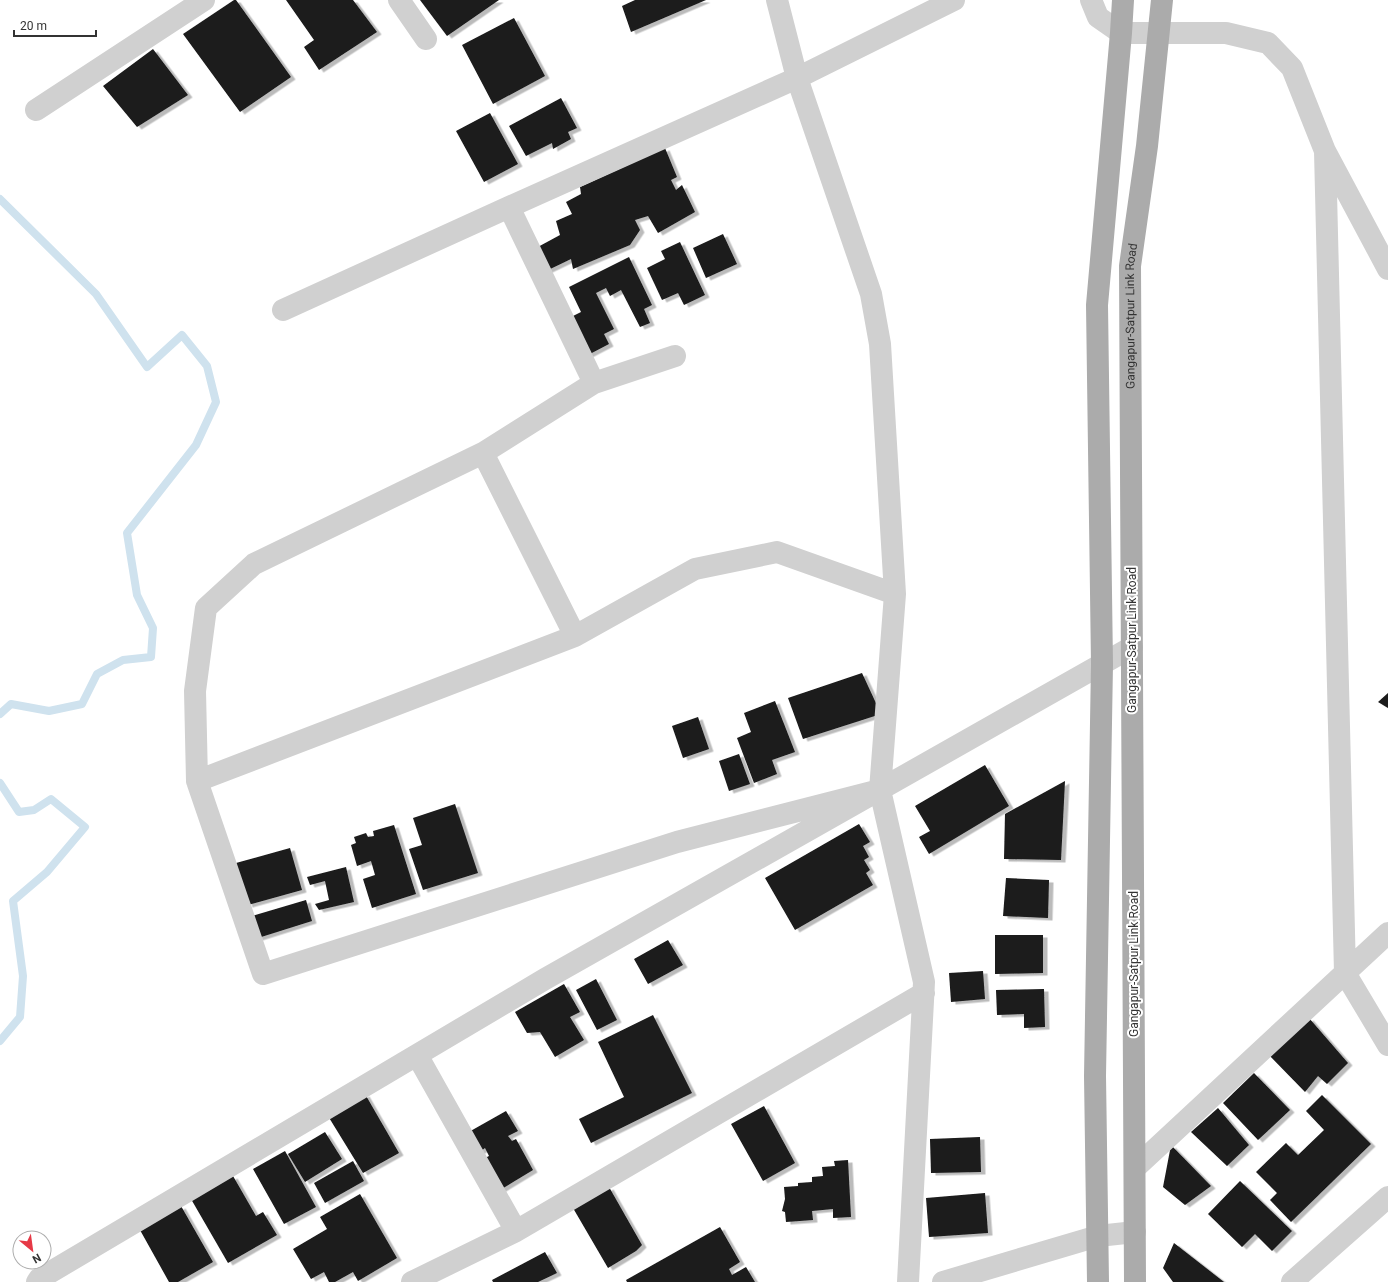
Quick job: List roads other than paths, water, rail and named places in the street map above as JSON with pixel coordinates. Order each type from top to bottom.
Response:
[{"type":"main road","points":[[1098,1282],[1095,1076],[1102,664],[1097,305],[1123,0]]},
{"type":"main road","name":"Gangapur-Satpur Link Road","points":[[1135,1282],[1130,266],[1147,146],[1162,0]]},
{"type":"street","points":[[36,110],[204,0]]},
{"type":"street","points":[[399,0],[426,39]]},
{"type":"street","points":[[777,0],[797,78],[871,294],[880,344],[895,594],[880,790],[924,982],[908,1282]]},
{"type":"street","points":[[282,310],[797,78],[954,0]]},
{"type":"street","points":[[1091,0],[1098,17],[1121,34],[1226,33],[1268,43],[1292,68],[1325,151],[1388,269]]},
{"type":"street","points":[[1325,151],[1344,973],[1388,1045]]},
{"type":"street","points":[[508,207],[594,383]]},
{"type":"street","points":[[674,356],[594,383],[483,453],[254,564],[206,608],[195,690],[197,781],[263,974],[677,842],[880,790]]},
{"type":"street","points":[[483,453],[575,636]]},
{"type":"street","points":[[197,781],[575,636],[695,569],[777,552],[895,594]]},
{"type":"street","points":[[39,1281],[545,979],[1132,647]]},
{"type":"street","points":[[1135,1168],[1388,933]]},
{"type":"street","points":[[412,1282],[516,1231],[924,993]]},
{"type":"street","points":[[417,1055],[516,1231]]},
{"type":"street","points":[[1292,1282],[1388,1197]]},
{"type":"street","points":[[943,1282],[1098,1236],[1135,1232]]},
{"type":"waterway","points":[[0,199],[96,294],[147,367],[182,335],[207,366],[216,402],[196,445],[127,533],[137,595],[153,628],[151,657],[123,660],[97,674],[82,704],[49,711],[11,704],[0,714]]},
{"type":"waterway","points":[[0,783],[19,812],[34,810],[51,799],[85,827],[47,872],[13,901],[23,976],[20,1017],[0,1041]]}]
